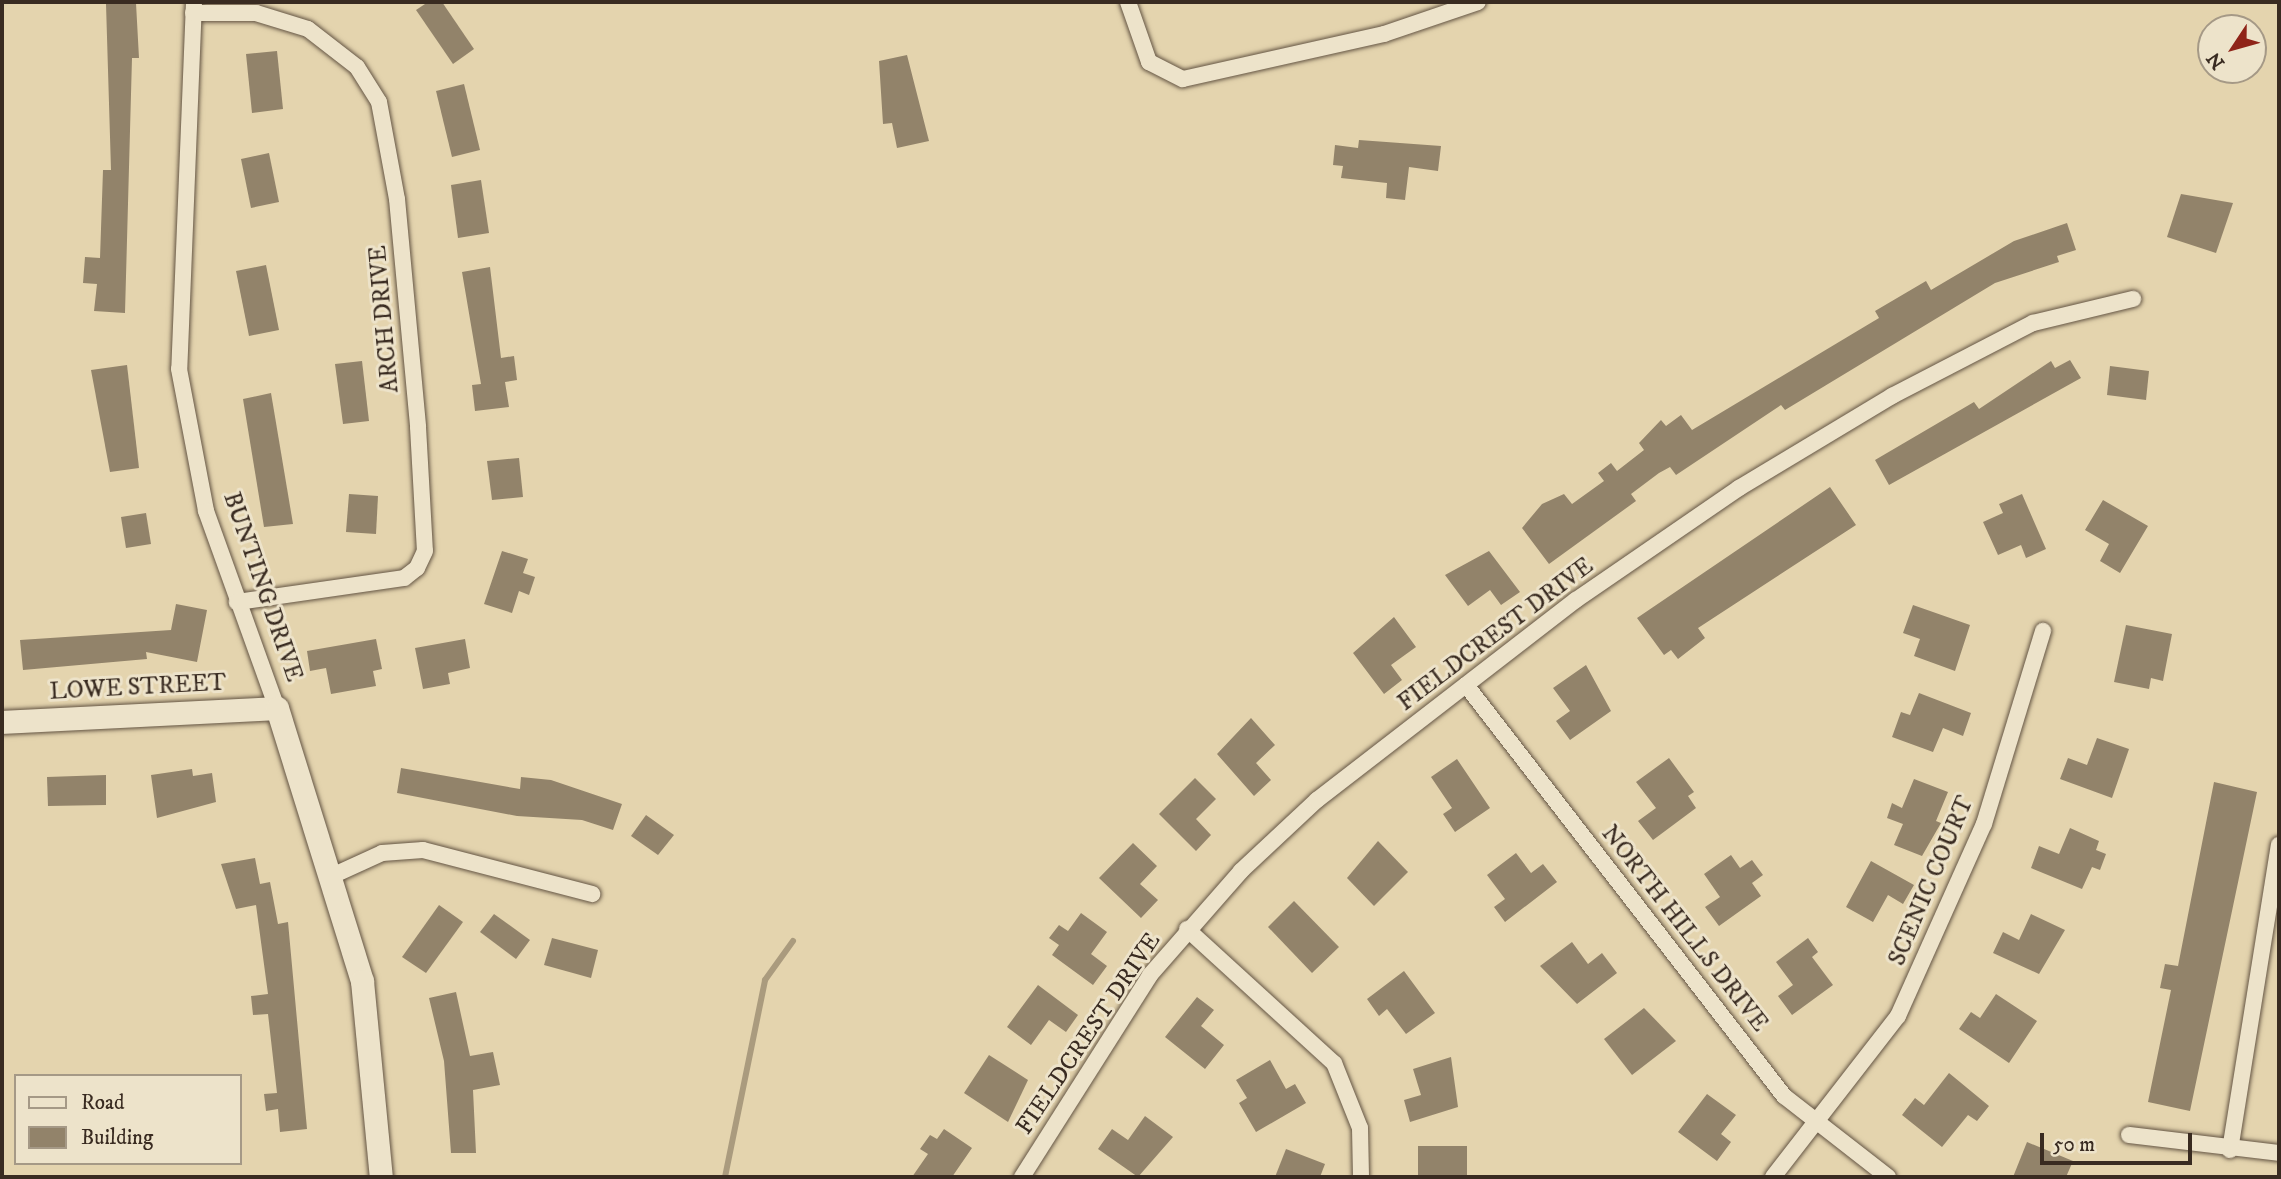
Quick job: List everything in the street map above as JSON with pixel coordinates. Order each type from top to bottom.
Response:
[{"type":"street","points":[[1128,2],[1149,62],[1183,79],[1384,34],[1417,10],[1478,2]]},
{"type":"street","name":"ARCH DRIVE","points":[[193,7],[256,13],[309,29],[342,52],[374,93],[389,131],[418,427],[425,551],[417,568],[404,578],[237,602]]},
{"type":"street","name":"BUNTING DRIVE","points":[[193,7],[179,369],[194,463],[237,602],[277,708],[334,875],[369,1027],[381,1177]]},
{"type":"street","name":"FIELDCREST DRIVE","points":[[1022,1177],[1150,975],[1188,929],[1288,826],[1466,685],[1739,488],[1892,396],[2033,323],[2133,299]]},
{"type":"street","name":"SCENIC COURT","points":[[1773,1177],[1812,1122],[1881,1045],[1919,974],[1984,824],[2043,631]]},
{"type":"street","name":"NORTH HILLS DRIVE","points":[[1466,685],[1716,1011],[1812,1122],[1888,1177]]},
{"type":"street","name":"LOWE STREET","points":[[2,722],[277,708]]},
{"type":"street","points":[[2230,1150],[2279,845]]},
{"type":"street","points":[[334,875],[382,853],[423,849],[592,894]]},
{"type":"street","points":[[1188,929],[1323,1047],[1354,1105],[1361,1177]]},
{"type":"street","points":[[2129,1135],[2230,1150],[2279,1153]]},
{"type":"building","points":[[428,2],[442,2],[474,49],[453,64],[416,10]]},
{"type":"building","points":[[136,3],[139,58],[132,58],[125,313],[94,311],[97,284],[83,283],[85,257],[100,258],[103,170],[111,170],[106,4]]},
{"type":"building","points":[[277,51],[283,109],[252,113],[246,54]]},
{"type":"building","points":[[907,55],[929,141],[897,148],[892,123],[883,124],[879,61]]},
{"type":"building","points":[[464,84],[480,150],[452,157],[436,91]]},
{"type":"building","points":[[1359,140],[1441,146],[1438,171],[1409,167],[1405,200],[1386,198],[1387,183],[1341,178],[1343,166],[1333,165],[1335,145],[1358,148]]},
{"type":"building","points":[[269,153],[279,202],[251,208],[241,159]]},
{"type":"building","points":[[481,180],[489,233],[458,238],[451,185]]},
{"type":"building","points":[[2181,194],[2233,203],[2216,253],[2167,237]]},
{"type":"building","points":[[2067,223],[2076,250],[2057,256],[2059,262],[1995,283],[1785,410],[1781,405],[1676,475],[1670,467],[1659,473],[1631,494],[1636,501],[1549,564],[1522,528],[1542,504],[1564,494],[1572,504],[1604,481],[1598,473],[1611,463],[1617,471],[1644,450],[1639,443],[1661,420],[1666,426],[1681,415],[1692,430],[1879,318],[1875,311],[1926,281],[1931,290],[2014,241]]},
{"type":"building","points":[[266,265],[279,330],[249,336],[236,271]]},
{"type":"building","points":[[490,267],[501,358],[514,356],[517,380],[505,382],[509,407],[475,411],[472,385],[481,384],[462,272]]},
{"type":"building","points":[[2070,360],[2081,378],[1889,485],[1875,460],[1974,402],[1979,409],[2051,361],[2055,368]]},
{"type":"building","points":[[362,361],[369,421],[343,424],[335,364]]},
{"type":"building","points":[[127,365],[139,468],[110,472],[91,370]]},
{"type":"building","points":[[2110,366],[2149,371],[2146,400],[2107,395]]},
{"type":"building","points":[[271,393],[293,524],[264,527],[243,399]]},
{"type":"building","points":[[519,458],[523,497],[492,500],[487,461]]},
{"type":"building","points":[[1830,487],[1856,525],[1698,628],[1705,638],[1678,659],[1671,650],[1664,655],[1637,618]]},
{"type":"building","points":[[349,494],[378,496],[376,534],[346,532]]},
{"type":"building","points":[[2022,494],[2046,549],[2026,558],[2021,545],[1998,555],[1983,522],[2003,513],[1999,504]]},
{"type":"building","points":[[2103,500],[2148,526],[2120,573],[2100,561],[2109,544],[2085,530]]},
{"type":"building","points":[[146,513],[151,544],[126,548],[121,517]]},
{"type":"building","points":[[502,551],[528,559],[523,573],[535,577],[529,595],[519,591],[512,613],[484,604]]},
{"type":"building","points":[[1489,551],[1520,592],[1501,605],[1490,590],[1468,606],[1445,575]]},
{"type":"building","points":[[176,604],[207,610],[197,662],[146,652],[147,659],[23,670],[20,640],[171,630]]},
{"type":"building","points":[[1913,605],[1970,625],[1955,671],[1914,656],[1920,639],[1903,633]]},
{"type":"building","points":[[1394,617],[1416,647],[1391,665],[1402,680],[1384,694],[1353,653]]},
{"type":"building","points":[[2126,625],[2172,634],[2163,681],[2151,678],[2149,689],[2114,682]]},
{"type":"building","points":[[376,639],[382,669],[373,671],[376,686],[331,694],[326,668],[310,671],[307,651]]},
{"type":"building","points":[[465,639],[470,668],[448,673],[450,684],[423,689],[415,648]]},
{"type":"building","points":[[1586,665],[1611,711],[1570,740],[1556,721],[1570,711],[1553,688]]},
{"type":"building","points":[[1919,693],[1971,713],[1963,736],[1943,728],[1933,752],[1892,737],[1901,712],[1910,715]]},
{"type":"building","points":[[1251,718],[1275,745],[1256,763],[1271,780],[1254,796],[1217,754]]},
{"type":"building","points":[[2097,738],[2129,749],[2112,798],[2060,779],[2068,758],[2087,765]]},
{"type":"building","points":[[1669,758],[1694,792],[1688,796],[1696,808],[1653,840],[1638,821],[1656,808],[1636,782]]},
{"type":"building","points":[[1457,759],[1490,808],[1455,832],[1443,814],[1452,808],[1431,777]]},
{"type":"building","points":[[401,768],[520,789],[521,777],[551,780],[622,804],[613,830],[582,820],[517,816],[397,793]]},
{"type":"building","points":[[192,769],[193,776],[212,773],[216,802],[157,818],[151,775]]},
{"type":"building","points":[[106,775],[106,805],[48,806],[47,777]]},
{"type":"building","points":[[1195,778],[1216,799],[1196,819],[1211,835],[1196,851],[1159,814]]},
{"type":"building","points":[[1914,779],[1948,792],[1936,821],[1941,823],[1922,856],[1894,845],[1903,824],[1887,818],[1892,803],[1902,808]]},
{"type":"building","points":[[2214,782],[2257,792],[2190,1111],[2148,1102],[2171,990],[2160,988],[2165,964],[2178,966]]},
{"type":"building","points":[[646,815],[674,835],[658,855],[631,836]]},
{"type":"building","points":[[2070,828],[2099,841],[2096,850],[2106,854],[2100,870],[2092,867],[2082,889],[2031,868],[2039,846],[2059,854]]},
{"type":"building","points":[[1378,841],[1408,872],[1374,906],[1347,878]]},
{"type":"building","points":[[1133,843],[1157,866],[1140,884],[1158,900],[1141,918],[1099,878]]},
{"type":"building","points":[[1516,853],[1531,873],[1543,864],[1557,882],[1505,922],[1494,907],[1505,899],[1487,875]]},
{"type":"building","points":[[1731,855],[1740,868],[1752,860],[1763,875],[1752,883],[1761,896],[1719,926],[1705,907],[1720,897],[1704,874]]},
{"type":"building","points":[[255,858],[260,884],[270,882],[278,924],[288,922],[307,1129],[280,1132],[278,1109],[266,1111],[264,1094],[277,1093],[268,1014],[253,1015],[251,996],[268,994],[256,905],[236,909],[221,864]]},
{"type":"building","points":[[1871,861],[1914,885],[1903,904],[1888,895],[1873,922],[1846,907]]},
{"type":"building","points":[[1294,901],[1339,947],[1312,973],[1268,927]]},
{"type":"building","points":[[439,905],[463,922],[426,973],[402,957]]},
{"type":"building","points":[[1081,913],[1107,932],[1091,954],[1107,966],[1093,985],[1052,955],[1059,945],[1049,938],[1059,925],[1068,931]]},
{"type":"building","points":[[494,914],[530,940],[516,959],[480,932]]},
{"type":"building","points":[[2031,914],[2065,930],[2039,974],[1993,953],[2003,932],[2019,940]]},
{"type":"building","points":[[552,938],[598,950],[591,978],[544,965]]},
{"type":"building","points":[[1808,938],[1818,952],[1812,957],[1833,985],[1792,1015],[1778,996],[1793,985],[1776,962]]},
{"type":"building","points":[[1572,942],[1588,964],[1602,953],[1617,973],[1577,1004],[1540,966]]},
{"type":"building","points":[[1404,971],[1435,1013],[1406,1034],[1387,1009],[1379,1016],[1367,999]]},
{"type":"building","points":[[1038,985],[1078,1015],[1066,1032],[1049,1020],[1031,1045],[1007,1027]]},
{"type":"building","points":[[456,992],[470,1056],[493,1052],[500,1085],[473,1090],[476,1153],[451,1153],[444,1061],[429,998]]},
{"type":"building","points":[[1996,994],[2037,1021],[2009,1063],[1959,1029],[1971,1012],[1980,1018]]},
{"type":"building","points":[[1197,997],[1214,1010],[1201,1026],[1224,1045],[1205,1069],[1165,1037]]},
{"type":"building","points":[[1644,1008],[1676,1041],[1632,1075],[1604,1039]]},
{"type":"building","points":[[989,1055],[1028,1080],[1008,1122],[964,1093]]},
{"type":"building","points":[[1451,1057],[1458,1107],[1410,1122],[1404,1100],[1421,1095],[1413,1069]]},
{"type":"building","points":[[1270,1060],[1286,1089],[1295,1084],[1306,1103],[1256,1132],[1239,1103],[1247,1098],[1236,1080]]},
{"type":"building","points":[[1949,1073],[1989,1106],[1977,1121],[1968,1115],[1942,1147],[1902,1115],[1915,1098],[1924,1105]]},
{"type":"building","points":[[1707,1094],[1736,1115],[1721,1134],[1731,1142],[1717,1161],[1678,1132]]},
{"type":"building","points":[[1145,1116],[1173,1137],[1138,1177],[1098,1149],[1112,1129],[1128,1140]]},
{"type":"building","points":[[944,1129],[972,1148],[952,1177],[912,1177],[928,1154],[920,1149],[930,1135],[937,1139]]},
{"type":"building","points":[[2027,1142],[2073,1161],[2066,1177],[2013,1177]]},
{"type":"building","points":[[1418,1146],[1467,1146],[1467,1177],[1418,1177]]},
{"type":"building","points":[[1286,1149],[1325,1164],[1320,1177],[1275,1177]]},
{"type":"waterway","points":[[725,1177],[765,980],[793,941]]}]
